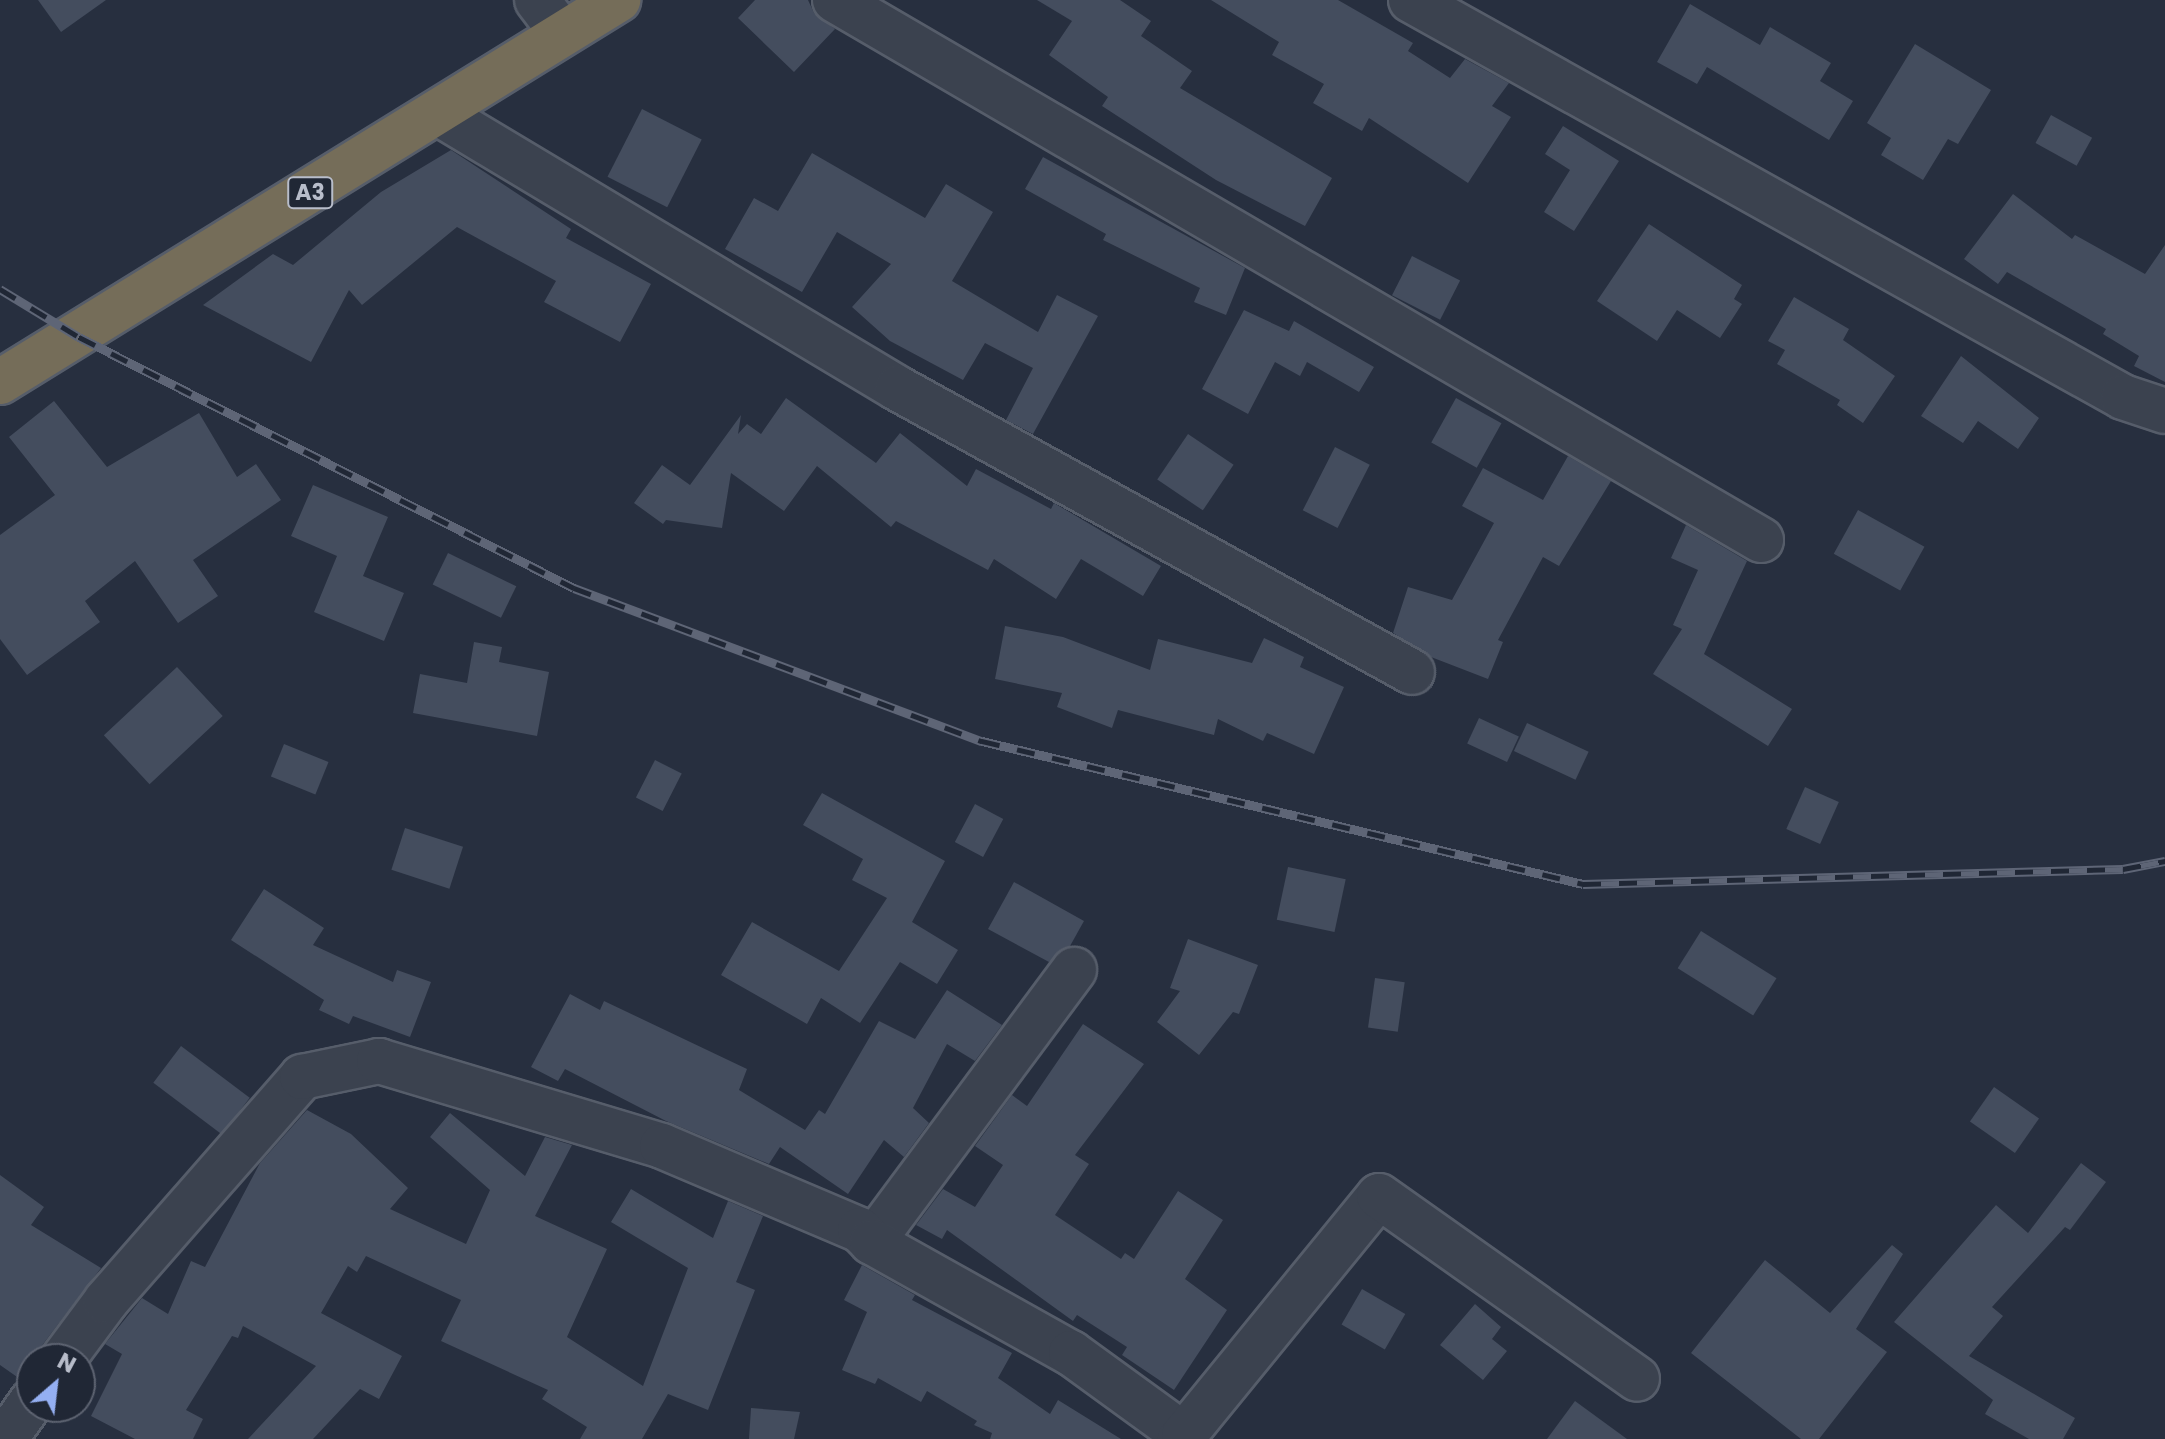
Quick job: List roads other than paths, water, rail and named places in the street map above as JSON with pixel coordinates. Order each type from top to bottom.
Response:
[{"type":"highway","name":"A3","points":[[0,382],[438,113],[550,17],[618,0]]},
{"type":"street","points":[[835,0],[1761,540]]},
{"type":"street","points":[[1411,0],[2123,397],[2165,411]]},
{"type":"street","points":[[438,113],[897,388],[1412,672]]},
{"type":"street","points":[[872,1242],[1074,970]]},
{"type":"street","points":[[75,1343],[106,1301],[302,1077],[379,1061],[662,1146],[860,1230],[872,1242],[1071,1353],[1182,1437],[1379,1196],[1637,1379]]},
{"type":"railway","points":[[0,289],[79,337],[574,588],[982,741],[1583,884],[2123,869],[2165,861]]}]
